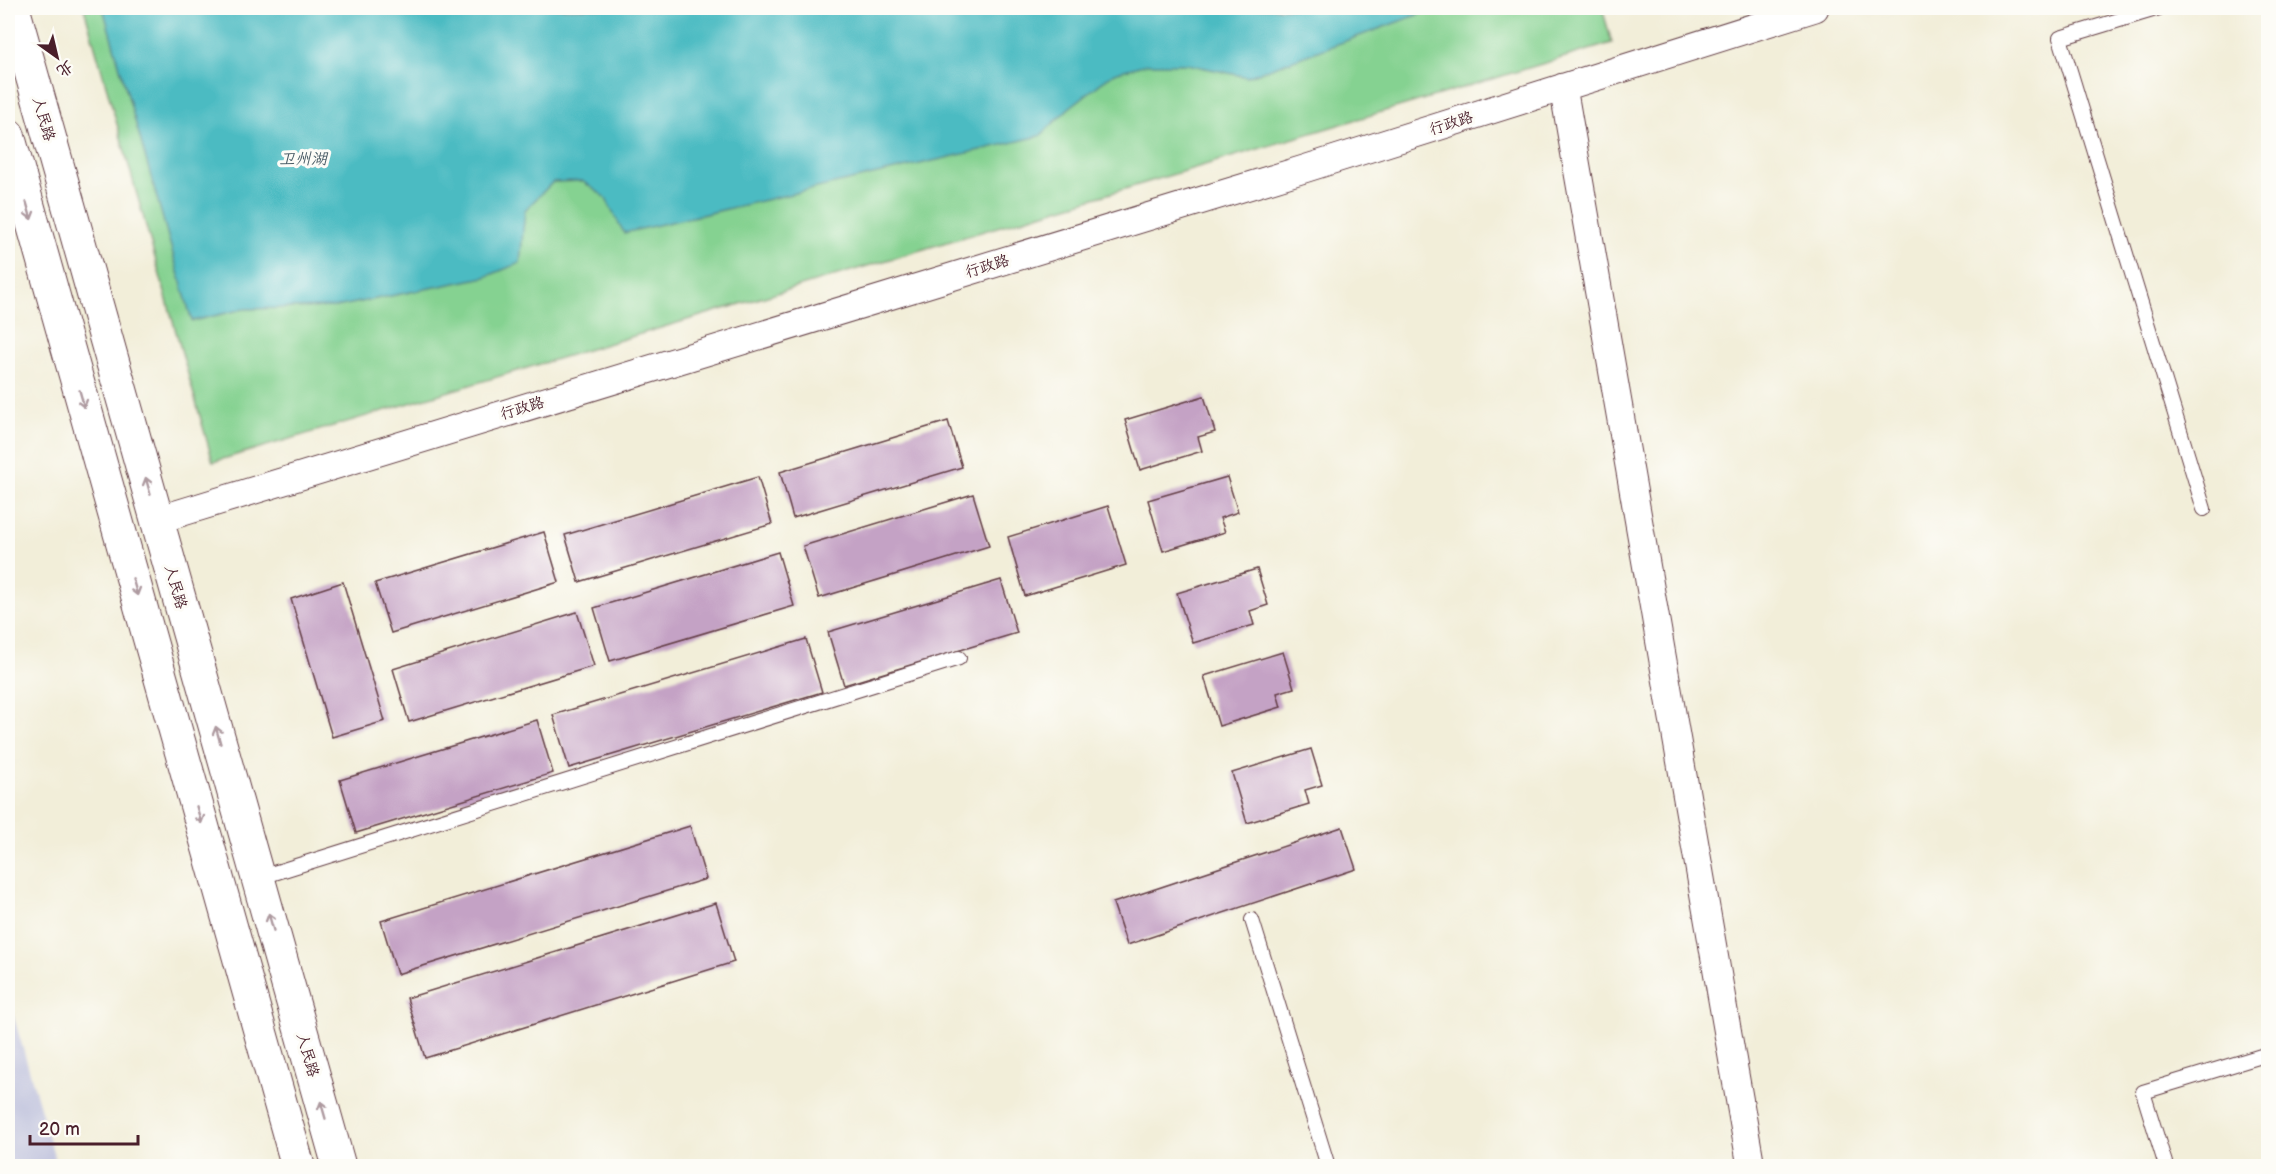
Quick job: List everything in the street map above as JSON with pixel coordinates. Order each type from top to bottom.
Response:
[{"type":"street","name":"人民路","points":[[13,8],[339,1167]]},
{"type":"street","name":"行政路","points":[[157,520],[1304,169],[1815,8]]},
{"type":"street","points":[[1563,87],[1751,1167]]},
{"type":"street","points":[[8,135],[298,1167]]},
{"type":"lane","points":[[2159,8],[2060,38],[2204,509]]},
{"type":"lane","points":[[258,878],[959,658]]},
{"type":"lane","points":[[1252,920],[1328,1167]]},
{"type":"lane","points":[[2166,1167],[2144,1092],[2268,1054]]},
{"type":"shaded area","points":[[8,997],[57,1166],[8,1166]]},
{"type":"green space","name":"卫州湖","points":[[84,8],[1602,8],[1612,43],[213,462]]},
{"type":"water","name":"卫州湖","points":[[103,8],[1436,8],[1247,77],[1187,64],[1147,64],[1114,73],[1069,108],[1040,136],[624,233],[605,197],[582,181],[553,182],[525,210],[520,263],[485,277],[336,307],[244,309],[192,321]]},
{"type":"building","points":[[1204,396],[1215,432],[1198,437],[1202,451],[1140,470],[1125,420]]},
{"type":"building","points":[[948,421],[962,467],[793,518],[780,472]]},
{"type":"building","points":[[758,477],[772,524],[579,582],[565,535]]},
{"type":"building","points":[[1227,477],[1238,512],[1220,518],[1225,532],[1163,551],[1148,500]]},
{"type":"building","points":[[973,494],[989,546],[819,598],[803,546]]},
{"type":"building","points":[[1108,506],[1126,565],[1025,596],[1008,537]]},
{"type":"building","points":[[544,532],[559,582],[391,633],[375,583]]},
{"type":"building","points":[[778,552],[794,606],[610,661],[594,608]]},
{"type":"building","points":[[1257,569],[1268,605],[1250,611],[1254,625],[1193,643],[1177,593]]},
{"type":"building","points":[[1001,580],[1017,633],[844,685],[828,632]]},
{"type":"building","points":[[343,582],[385,721],[332,737],[291,599]]},
{"type":"building","points":[[577,612],[594,666],[409,722],[393,669]]},
{"type":"building","points":[[806,639],[822,692],[569,768],[553,715]]},
{"type":"building","points":[[1283,652],[1294,688],[1277,693],[1281,707],[1219,726],[1204,676]]},
{"type":"building","points":[[537,720],[553,773],[356,833],[340,780]]},
{"type":"building","points":[[1311,749],[1322,785],[1305,790],[1309,804],[1247,823],[1232,773]]},
{"type":"building","points":[[690,826],[706,879],[397,974],[381,921]]},
{"type":"building","points":[[1342,827],[1356,869],[1127,945],[1113,903]]},
{"type":"building","points":[[716,903],[734,962],[425,1058],[407,998]]}]
